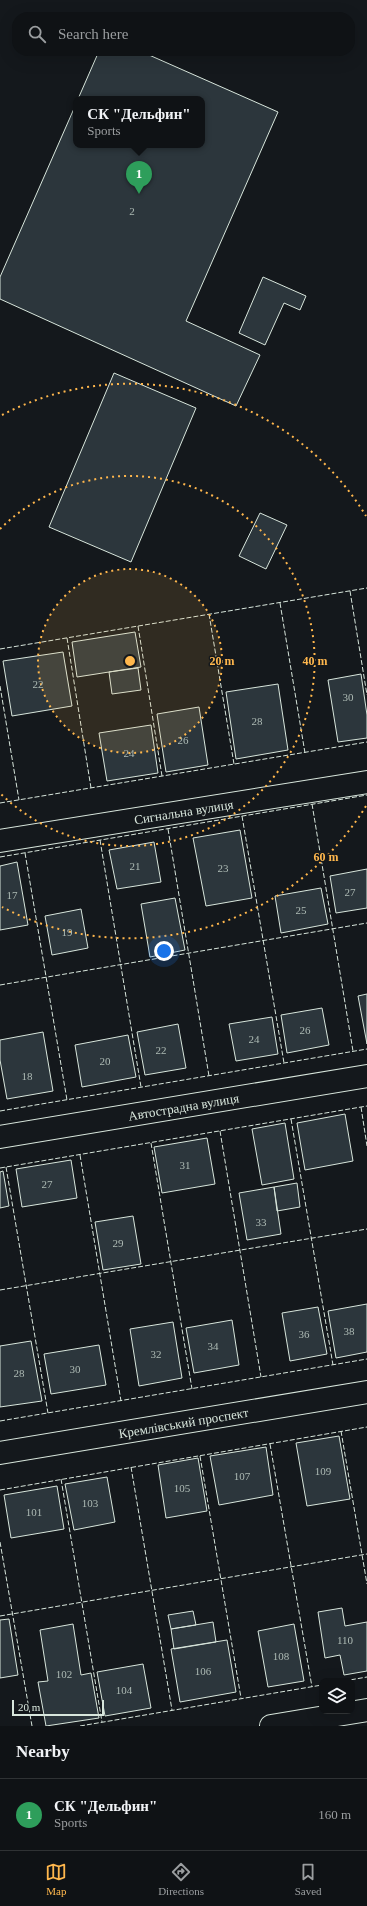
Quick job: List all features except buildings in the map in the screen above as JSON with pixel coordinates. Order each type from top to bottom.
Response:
[{"type":"street","name":"Сигнальна вулиця","points":[[0,841],[367,782]]},
{"type":"street","name":"Автострадна вулиця","points":[[0,1137],[367,1076]]},
{"type":"street","name":"Кремлівський проспект","points":[[0,1453],[367,1392]]},
{"type":"street","points":[[271,1726],[367,1710]]},
{"type":"fence","points":[[0,649],[367,588]]},
{"type":"fence","points":[[350,591],[367,695]]},
{"type":"fence","points":[[280,603],[305,753]]},
{"type":"fence","points":[[209,614],[234,764]]},
{"type":"fence","points":[[138,626],[162,776]]},
{"type":"fence","points":[[67,638],[91,788]]},
{"type":"fence","points":[[0,686],[19,800]]},
{"type":"fence","points":[[0,803],[367,742]]},
{"type":"fence","points":[[0,857],[367,795]]},
{"type":"fence","points":[[312,804],[353,1051]]},
{"type":"fence","points":[[242,816],[284,1063]]},
{"type":"fence","points":[[168,829],[209,1076]]},
{"type":"fence","points":[[100,840],[141,1087]]},
{"type":"fence","points":[[25,853],[67,1100]]},
{"type":"fence","points":[[0,985],[367,923]]},
{"type":"fence","points":[[0,1111],[367,1049]]},
{"type":"fence","points":[[0,1168],[367,1106]]},
{"type":"fence","points":[[361,1107],[367,1146]]},
{"type":"fence","points":[[291,1119],[333,1365]]},
{"type":"fence","points":[[220,1131],[261,1377]]},
{"type":"fence","points":[[151,1143],[192,1389]]},
{"type":"fence","points":[[80,1155],[121,1401]]},
{"type":"fence","points":[[6,1167],[48,1413]]},
{"type":"fence","points":[[0,1290],[367,1229]]},
{"type":"fence","points":[[0,1421],[367,1359]]},
{"type":"fence","points":[[0,1490],[367,1427]]},
{"type":"fence","points":[[341,1431],[367,1584]]},
{"type":"fence","points":[[270,1444],[312,1687]]},
{"type":"fence","points":[[200,1456],[241,1698]]},
{"type":"fence","points":[[131,1467],[172,1710]]},
{"type":"fence","points":[[61,1479],[102,1722]]},
{"type":"fence","points":[[0,1542],[32,1726]]},
{"type":"fence","points":[[0,1616],[367,1554]]},
{"type":"fence","points":[[355,1679],[367,1677]]},
{"type":"fence","points":[[80,1726],[319,1686]]},
{"type":"place","name":"СК \"Дельфин\"","points":[[139,194]]}]
